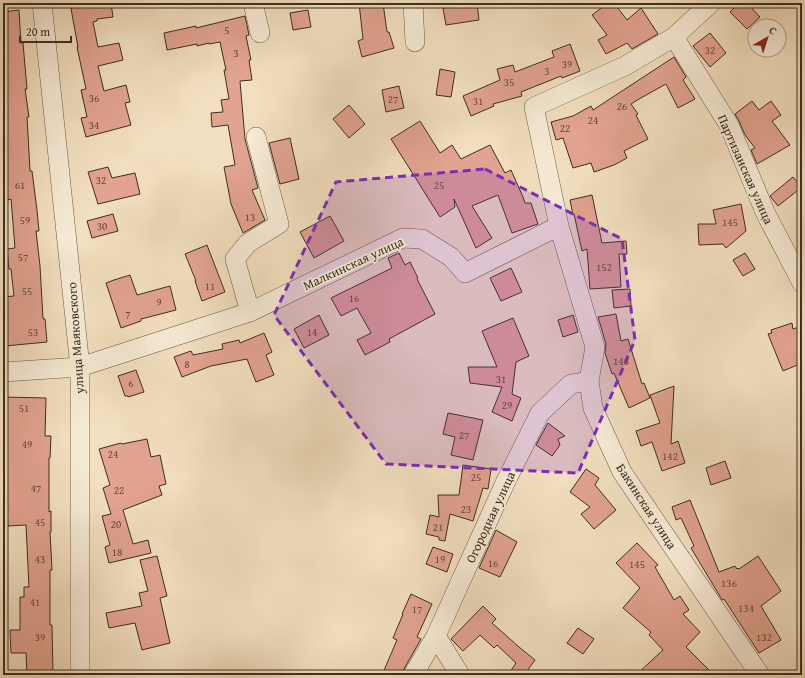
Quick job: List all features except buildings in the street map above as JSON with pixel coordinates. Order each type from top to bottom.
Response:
[{"type":"street","name":"улица Маяковского","points":[[42,3],[80,367],[80,675]]},
{"type":"street","points":[[254,3],[260,33]]},
{"type":"street","points":[[413,3],[416,42]]},
{"type":"street","points":[[559,226],[534,107],[625,66],[674,37],[711,3]]},
{"type":"street","name":"Партизанская улица","points":[[674,37],[729,125],[765,212],[802,283]]},
{"type":"street","points":[[250,312],[235,259],[248,243],[279,224],[256,137]]},
{"type":"street","name":"Малкинская улица","points":[[3,372],[80,367],[250,312],[403,238],[422,239],[451,257],[465,273],[559,226]]},
{"type":"street","name":"Бакинская улица","points":[[559,226],[594,347],[589,381],[593,408],[622,472],[760,675]]},
{"type":"street","name":"Огородная улица","points":[[413,675],[436,636],[505,483],[540,413],[571,384],[589,381]]},
{"type":"street","points":[[436,636],[460,675]]},
{"type":"highlighted area","points":[[485,169],[622,239],[635,340],[578,473],[386,464],[274,315],[336,182]]}]
